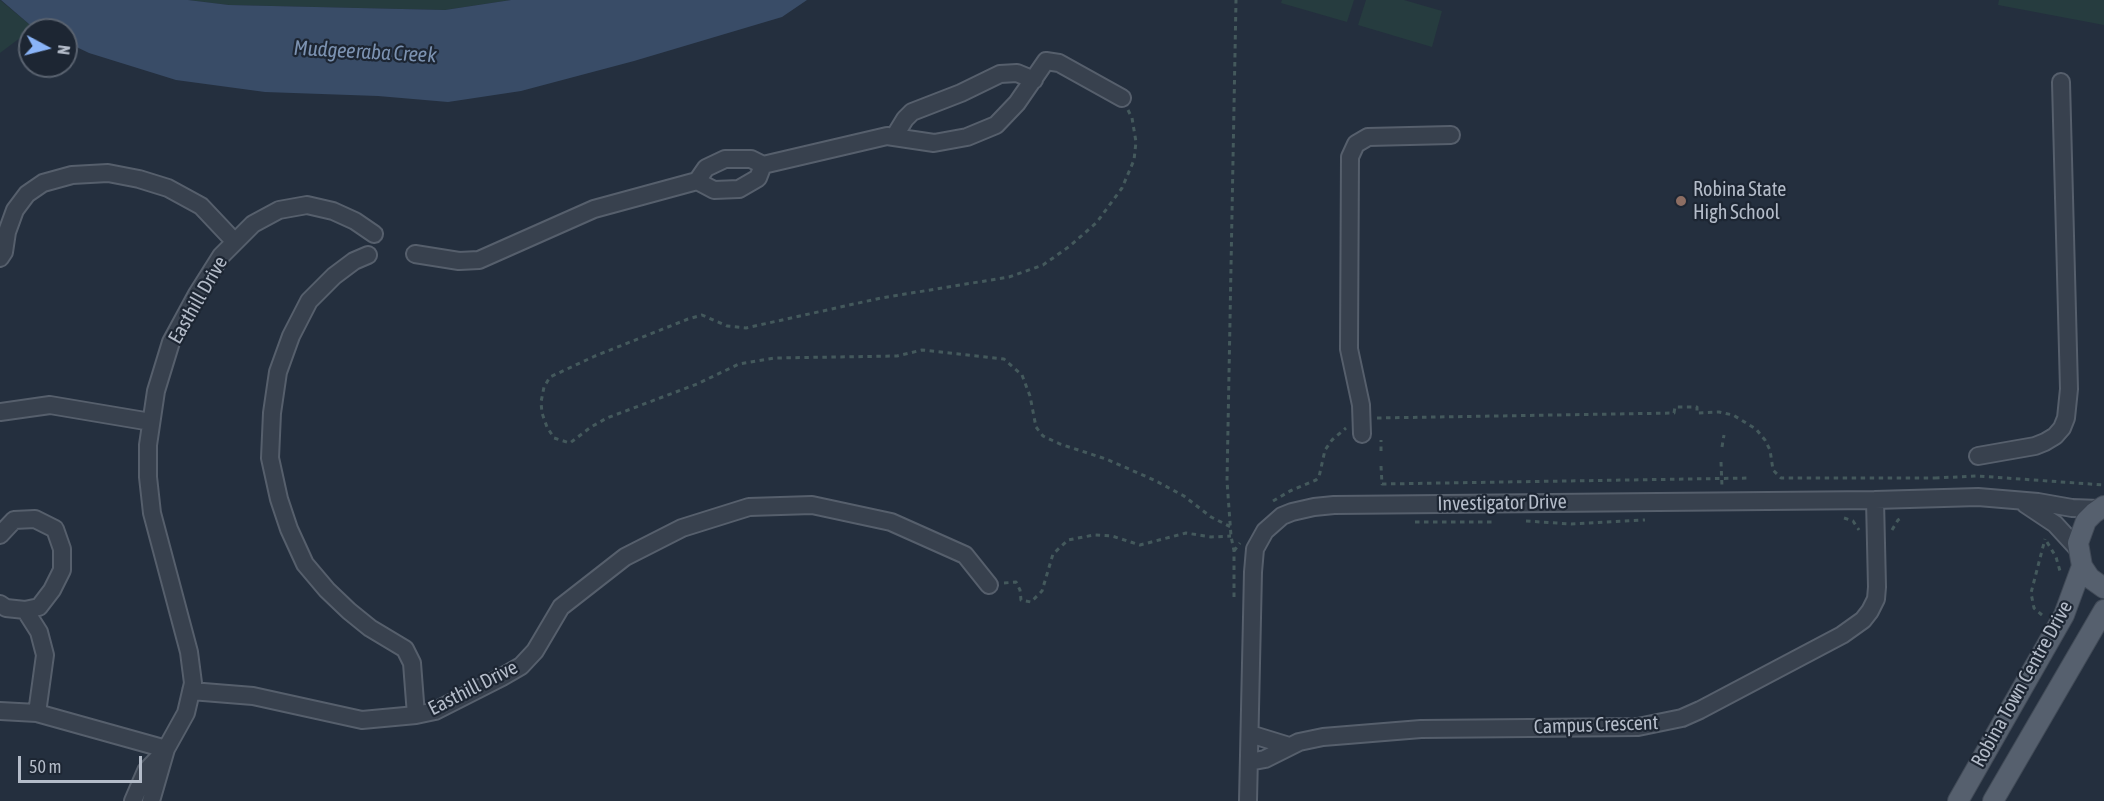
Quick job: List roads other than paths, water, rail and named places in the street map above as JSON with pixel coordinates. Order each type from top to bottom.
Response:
[{"type":"main road","name":"Robina Town Centre Drive","points":[[1961,796],[2064,615],[2080,557],[2081,531],[2086,521],[2101,508]]},
{"type":"main road","points":[[2080,557],[2090,578],[2104,588]]},
{"type":"main road","name":"Robina Town Centre Drive","points":[[1995,796],[2104,610]]},
{"type":"street","points":[[415,254],[459,261],[478,260],[594,209],[697,181],[706,168],[726,159],[751,159],[763,165],[887,136],[934,143],[967,137],[996,125],[1017,103],[1046,62],[1059,63],[1122,98]]},
{"type":"street","points":[[894,137],[912,112],[1000,74],[1017,73],[1034,80]]},
{"type":"street","points":[[1977,456],[2035,446],[2045,442],[2055,436],[2062,428],[2066,418],[2069,388],[2061,82]]},
{"type":"street","points":[[1362,428],[1361,405],[1349,349],[1350,157],[1356,144],[1368,137],[1451,135]]},
{"type":"street","points":[[697,181],[714,190],[739,189],[758,178],[763,165]]},
{"type":"street","points":[[0,258],[4,252],[7,232],[15,210],[27,194],[43,183],[72,175],[108,173],[140,179],[168,188],[201,206],[235,242]]},
{"type":"street","name":"Easthill Drive","points":[[151,801],[166,749],[186,713],[193,683],[189,652],[152,513],[148,477],[148,445],[156,391],[171,342],[221,256],[253,224],[279,210],[307,205],[340,214],[374,234]]},
{"type":"street","name":"Easthill Drive","points":[[368,255],[354,261],[334,276],[309,301],[291,336],[278,372],[272,413],[270,458],[279,499],[289,529],[305,564],[349,611],[370,628],[405,649],[412,663],[416,715]]},
{"type":"street","points":[[0,412],[50,405],[151,422]]},
{"type":"street","name":"Investigator Drive","points":[[1248,801],[1255,549],[1265,531],[1282,516],[1292,512],[1334,505],[1978,497],[2072,508],[2101,508]]},
{"type":"street","name":"Campus Crescent","points":[[1249,762],[1264,759],[1289,746],[1323,737],[1398,730],[1638,726],[1668,722],[1691,714],[1842,635],[1863,620],[1870,611],[1877,587],[1875,500]]},
{"type":"street","name":"Investigator Drive","points":[[2019,500],[2055,524],[2080,557]]},
{"type":"street","name":"Easthill Drive","points":[[191,691],[253,696],[362,720],[435,711],[521,666],[535,651],[561,607],[625,557],[682,528],[749,507],[812,504],[891,522],[966,555],[989,585]]},
{"type":"street","points":[[0,535],[14,520],[35,519],[55,529],[62,549],[62,570],[52,590],[39,607],[25,610],[6,608],[0,604]]},
{"type":"street","points":[[25,610],[39,632],[45,655],[37,713]]},
{"type":"street","points":[[0,711],[37,713],[166,749]]},
{"type":"street","points":[[1250,734],[1289,746]]},
{"type":"street","name":"Easthill Drive","points":[[133,801],[146,771],[166,749]]},
{"type":"water","name":"Mudgeeraba Creek","points":[[1,0],[188,0],[229,5],[445,10],[511,0],[807,0],[782,17],[634,61],[521,91],[448,102],[378,96],[265,92],[176,80],[78,48],[78,18],[22,18]]},
{"type":"place","name":"Robina State High School","points":[[1681,201]]}]
